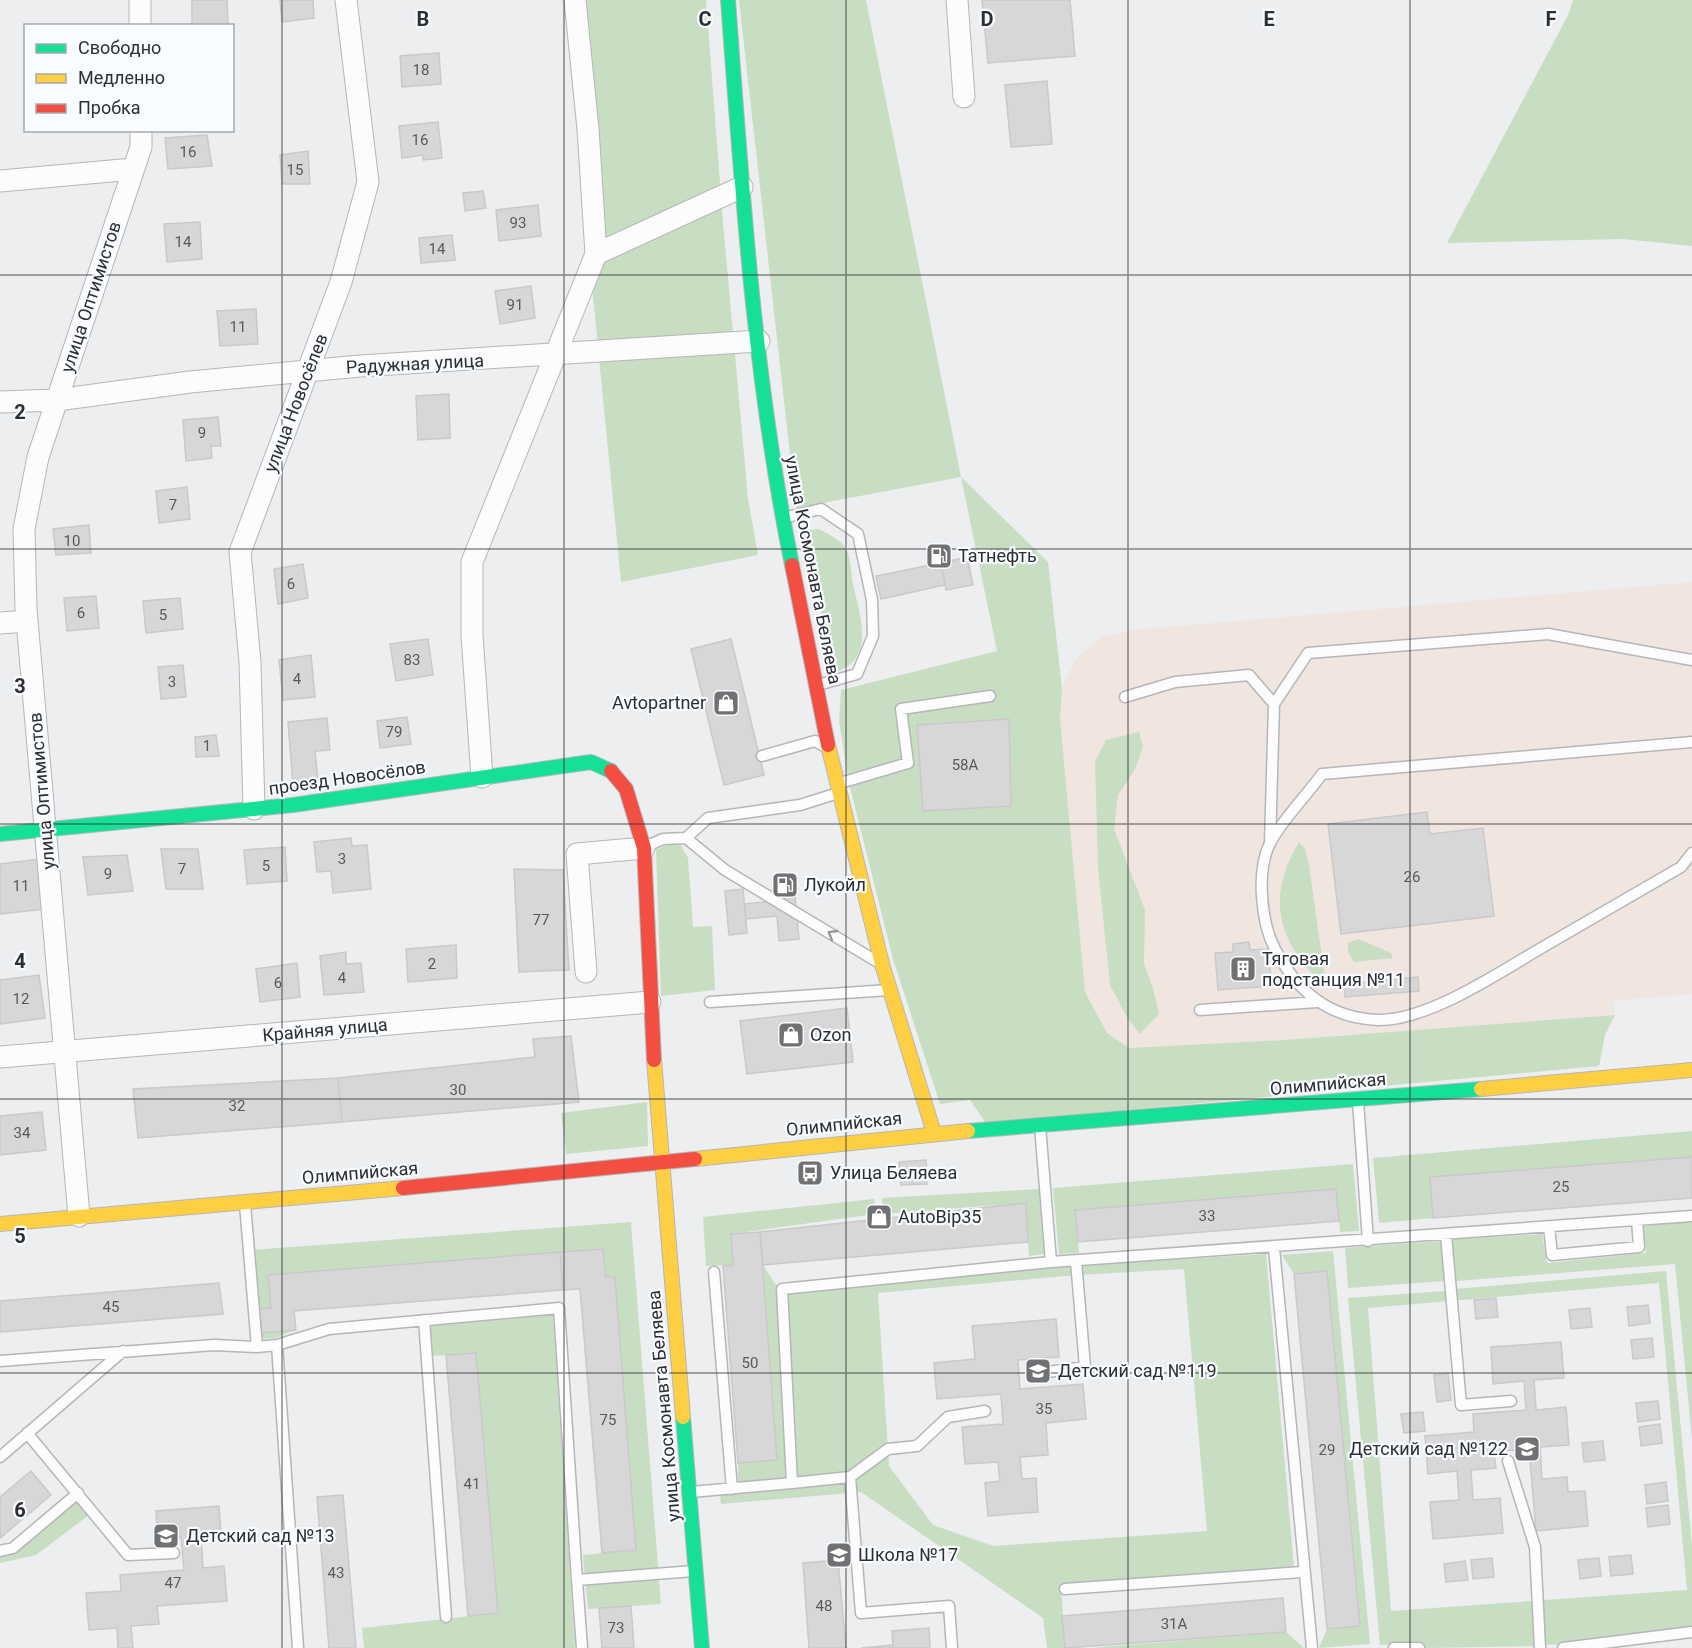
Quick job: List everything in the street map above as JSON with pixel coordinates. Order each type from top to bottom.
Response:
[{"type":"street","points":[[140,0],[140,24]]},
{"type":"street","name":"улица Новосёлев","points":[[254,809],[250,662],[240,552],[341,282],[369,182],[346,0]]},
{"type":"street","points":[[482,777],[472,635],[472,562],[596,254],[588,129],[575,0]]},
{"type":"street","name":"улица Космонавта Беляева","points":[[728,0],[742,187],[782,518],[837,788],[889,990],[934,1133]]},
{"type":"street","points":[[957,0],[964,97]]},
{"type":"street","name":"улица Оптимистов","points":[[79,1216],[27,621],[24,529],[38,457],[141,147],[141,132]]},
{"type":"street","points":[[0,181],[133,169]]},
{"type":"street","points":[[596,254],[742,187]]},
{"type":"street","name":"Радужная улица","points":[[0,402],[57,400],[190,382],[308,371],[759,341]]},
{"type":"street","points":[[0,623],[27,621]]},
{"type":"street","name":"проезд Новосёлов","points":[[0,834],[254,809],[591,762],[611,771],[626,789],[644,848],[650,1002]]},
{"type":"street","points":[[586,972],[577,854],[644,848]]},
{"type":"street","name":"улица Космонавта Беляева","points":[[650,1002],[702,1648]]},
{"type":"street","name":"Крайняя улица","points":[[0,1057],[650,1002]]},
{"type":"street","name":"Олимпийская","points":[[0,1224],[553,1175],[662,1161],[934,1133],[1358,1100],[1692,1070]]},
{"type":"lane","points":[[782,518],[821,509],[858,534],[872,600],[873,636],[857,674],[818,686]]},
{"type":"lane","points":[[1692,660],[1548,634],[1308,653],[1274,704],[1270,844],[1261,891],[1267,934],[1288,975],[1317,1002],[1344,1014],[1379,1020],[1420,1012],[1466,992],[1681,867],[1692,853]]},
{"type":"lane","points":[[1125,697],[1175,682],[1249,675],[1274,704]]},
{"type":"lane","points":[[644,848],[663,839],[686,838],[708,818],[800,805],[837,788],[908,763],[901,709],[990,696]]},
{"type":"lane","points":[[762,756],[815,741],[829,748]]},
{"type":"lane","points":[[1270,844],[1323,774],[1692,742]]},
{"type":"lane","points":[[686,838],[725,870],[882,964]]},
{"type":"lane","points":[[710,1002],[889,990]]},
{"type":"lane","points":[[1200,1010],[1317,1002]]},
{"type":"lane","points":[[1358,1100],[1368,1241]]},
{"type":"lane","points":[[1040,1126],[1051,1262]]},
{"type":"lane","points":[[245,1202],[257,1347]]},
{"type":"lane","points":[[792,1483],[782,1289],[1051,1262],[1274,1248],[1692,1216]]},
{"type":"lane","points":[[1549,1227],[1552,1255],[1639,1247],[1637,1220]]},
{"type":"lane","points":[[1446,1235],[1461,1405],[1511,1401]]},
{"type":"lane","points":[[1274,1248],[1302,1572],[1312,1648]]},
{"type":"lane","points":[[1032,1374],[1085,1367],[1076,1261]]},
{"type":"lane","points":[[714,1272],[732,1489]]},
{"type":"lane","points":[[0,1361],[214,1345],[257,1347],[277,1345],[329,1329],[559,1308],[582,1648]]},
{"type":"lane","points":[[424,1320],[446,1617]]},
{"type":"lane","points":[[277,1345],[298,1648]]},
{"type":"lane","points":[[0,1457],[124,1351]]},
{"type":"lane","points":[[689,1492],[850,1477],[888,1449],[917,1446],[948,1417],[985,1411]]},
{"type":"lane","points":[[27,1433],[78,1493],[93,1516],[128,1555],[174,1553]]},
{"type":"lane","points":[[1508,1461],[1535,1547],[1540,1648]]},
{"type":"lane","points":[[850,1477],[861,1613],[949,1606],[952,1648]]},
{"type":"lane","points":[[0,1551],[13,1548],[78,1493]]},
{"type":"lane","points":[[577,1580],[696,1570]]},
{"type":"lane","points":[[1065,1589],[1302,1572]]},
{"type":"lane","points":[[1563,1648],[1692,1632]]},
{"type":"lane","points":[[1394,1648],[1419,1648]]},
{"type":"shaded area","points":[[1692,582],[1692,994],[1613,1001],[1615,1015],[1284,1040],[1129,1048],[1107,1033],[1085,992],[1060,718],[1062,689],[1075,660],[1100,637],[1132,630]]},
{"type":"green space","points":[[564,0],[706,0],[748,499],[758,555],[621,582]]},
{"type":"green space","points":[[739,0],[866,0],[961,477],[796,508]]},
{"type":"green space","points":[[1573,0],[1692,0],[1692,246],[1623,239],[1447,243],[1568,15]]},
{"type":"green space","points":[[961,477],[1048,562],[1062,689],[1060,718],[1085,992],[1107,1033],[1129,1048],[1284,1040],[1615,1015],[1605,1035],[1599,1066],[986,1123],[970,1100],[940,1104],[893,959],[849,783],[839,721],[841,690],[997,651]]},
{"type":"green space","points":[[818,529],[836,539],[847,551],[861,622],[861,646],[857,657],[849,666],[836,672],[801,531]]},
{"type":"green space","points":[[1139,732],[1143,747],[1135,769],[1118,795],[1114,829],[1145,910],[1144,964],[1159,1014],[1140,1034],[1128,1019],[1110,985],[1098,868],[1095,761],[1106,740]]},
{"type":"green space","points":[[1299,842],[1305,849],[1309,865],[1325,979],[1323,984],[1295,952],[1286,935],[1281,918],[1282,881]]},
{"type":"green space","points":[[672,843],[680,844],[688,858],[693,927],[712,926],[715,990],[661,996],[656,850]]},
{"type":"green space","points":[[1358,939],[1391,953],[1393,958],[1354,962],[1348,952],[1348,943]]},
{"type":"green space","points":[[647,1102],[648,1146],[566,1154],[561,1113]]},
{"type":"green space","points":[[1692,1131],[1692,1157],[1430,1177],[1433,1218],[1379,1223],[1373,1158]]},
{"type":"green space","points":[[1353,1164],[1359,1231],[1340,1232],[1336,1189],[1075,1210],[1079,1253],[1059,1254],[1053,1188]]},
{"type":"green space","points":[[1039,1189],[1044,1254],[1029,1256],[1025,1203],[883,1214],[882,1198]]},
{"type":"green space","points":[[874,1199],[875,1214],[731,1234],[733,1265],[706,1266],[703,1217]]},
{"type":"green space","points":[[1692,1221],[1692,1439],[1675,1264],[1456,1281],[1452,1239],[1542,1234],[1547,1263],[1646,1253],[1644,1226]]},
{"type":"green space","points":[[631,1222],[661,1604],[588,1609],[583,1555],[636,1550],[615,1277],[606,1277],[603,1249],[268,1275],[271,1308],[259,1309],[261,1332],[296,1330],[275,1338],[258,1339],[250,1250]]},
{"type":"green space","points":[[1441,1241],[1445,1281],[1348,1288],[1345,1248]]},
{"type":"green space","points":[[1333,1251],[1370,1644],[1319,1648],[1327,1629],[1360,1626],[1327,1272],[1294,1274],[1282,1255]]},
{"type":"green space","points":[[1266,1254],[1294,1567],[1061,1584],[1065,1648],[1047,1648],[1043,1618],[861,1492],[721,1504],[720,1495],[738,1484],[738,1463],[777,1459],[763,1265],[776,1285],[788,1293],[1081,1265]],"holes":[[[1184,1269],[1207,1531],[993,1546],[933,1525],[889,1466],[878,1293],[1077,1275]]]},
{"type":"green space","points":[[1666,1271],[1692,1546],[1692,1634],[1546,1645],[1539,1605],[1534,1646],[1425,1648],[1423,1643],[1380,1645],[1348,1298],[1445,1291],[1452,1299],[1455,1289]],"holes":[[[1659,1283],[1687,1590],[1391,1611],[1368,1308]]]},
{"type":"green space","points":[[553,1315],[575,1648],[364,1648],[362,1628],[498,1613],[476,1353],[432,1356],[430,1326]]},
{"type":"green space","points":[[77,1497],[89,1515],[36,1555],[0,1563],[0,1554]]},
{"type":"green space","points":[[1286,1632],[1304,1648],[1090,1648]]},
{"type":"building","points":[[192,0],[227,0],[228,24],[192,24]]},
{"type":"building","points":[[280,0],[313,0],[314,18],[282,22]]},
{"type":"building","points":[[982,0],[1070,0],[1075,56],[988,63]]},
{"type":"building","points":[[439,53],[441,84],[402,87],[400,56]]},
{"type":"building","points":[[1047,81],[1052,144],[1011,147],[1005,85]]},
{"type":"building","points":[[438,122],[442,158],[423,160],[423,155],[402,158],[399,126]]},
{"type":"building","points":[[207,135],[212,166],[168,169],[165,138]]},
{"type":"building","points":[[308,151],[310,184],[282,184],[280,155]]},
{"type":"building","points":[[483,191],[486,208],[465,211],[463,193]]},
{"type":"building","points":[[538,205],[541,236],[499,241],[496,210]]},
{"type":"building","points":[[200,222],[202,259],[167,262],[164,224]]},
{"type":"building","points":[[452,235],[455,260],[421,263],[419,238]]},
{"type":"building","points":[[531,286],[535,318],[500,324],[495,291]]},
{"type":"building","points":[[256,309],[258,344],[220,346],[217,311]]},
{"type":"building","points":[[449,394],[450,438],[418,440],[416,396]]},
{"type":"building","points":[[218,417],[221,446],[211,446],[212,458],[186,461],[183,420]]},
{"type":"building","points":[[187,487],[190,519],[159,523],[156,491]]},
{"type":"building","points":[[89,525],[91,553],[56,555],[53,529]]},
{"type":"building","points":[[967,557],[973,585],[946,590],[941,563]]},
{"type":"building","points":[[941,563],[945,585],[881,599],[876,576]]},
{"type":"building","points":[[303,564],[308,598],[278,604],[274,569]]},
{"type":"building","points":[[96,596],[99,628],[67,631],[64,598]]},
{"type":"building","points":[[180,598],[183,629],[146,633],[143,601]]},
{"type":"building","points":[[428,639],[433,675],[396,681],[390,644]]},
{"type":"building","name":"Avtopartner","points":[[731,639],[764,775],[724,785],[691,649]]},
{"type":"building","points":[[311,655],[315,697],[283,700],[279,660]]},
{"type":"building","points":[[183,665],[186,697],[161,699],[158,667]]},
{"type":"building","points":[[407,717],[411,744],[380,748],[377,721]]},
{"type":"building","points":[[327,718],[330,750],[315,751],[318,781],[293,785],[288,722]]},
{"type":"building","points":[[1009,719],[1011,806],[923,811],[917,725]]},
{"type":"building","points":[[216,735],[219,756],[196,757],[195,737]]},
{"type":"building","points":[[1427,812],[1430,834],[1483,828],[1494,916],[1341,934],[1328,824]]},
{"type":"building","points":[[351,838],[352,846],[367,845],[371,889],[333,893],[331,871],[317,872],[314,842]]},
{"type":"building","points":[[285,847],[287,881],[247,884],[244,850]]},
{"type":"building","points":[[161,849],[198,849],[203,889],[166,889]]},
{"type":"building","points":[[127,855],[133,891],[88,895],[83,857]]},
{"type":"building","points":[[39,859],[45,909],[0,914],[0,864]]},
{"type":"building","points":[[514,869],[563,870],[569,970],[519,972]]},
{"type":"building","points":[[793,875],[799,939],[779,941],[777,916],[746,919],[744,904],[775,901],[773,877]]},
{"type":"building","points":[[743,889],[747,933],[729,935],[725,891]]},
{"type":"building","name":"Тяговая подстанция №11","points":[[1249,942],[1250,950],[1269,949],[1271,986],[1218,990],[1215,953],[1233,952],[1233,944]]},
{"type":"building","points":[[456,945],[457,978],[408,982],[406,949]]},
{"type":"building","points":[[346,952],[346,964],[361,963],[364,992],[324,995],[320,956]]},
{"type":"building","points":[[297,963],[300,997],[260,1002],[256,969]]},
{"type":"building","points":[[39,975],[45,1018],[0,1024],[0,980]]},
{"type":"building","points":[[1418,977],[1419,991],[1345,997],[1345,984]]},
{"type":"building","points":[[847,1008],[853,1062],[747,1074],[740,1021]]},
{"type":"building","points":[[571,1036],[579,1102],[342,1122],[338,1078],[535,1057],[533,1039]]},
{"type":"building","points":[[338,1078],[342,1122],[138,1138],[133,1089]]},
{"type":"building","points":[[42,1112],[46,1150],[0,1155],[0,1116]]},
{"type":"building","points":[[1692,1157],[1692,1198],[1433,1218],[1430,1177]]},
{"type":"building","points":[[926,1160],[927,1184],[901,1185],[899,1162]]},
{"type":"building","points":[[1336,1189],[1339,1221],[1078,1242],[1075,1210]]},
{"type":"building","points":[[1026,1203],[1028,1242],[763,1265],[760,1232]]},
{"type":"building","points":[[760,1232],[777,1460],[738,1463],[723,1266],[733,1265],[731,1234]]},
{"type":"building","points":[[603,1249],[606,1277],[615,1277],[636,1550],[602,1553],[580,1289],[563,1290],[560,1252]]},
{"type":"building","points":[[560,1252],[563,1290],[294,1311],[296,1330],[261,1333],[259,1309],[271,1308],[268,1275]]},
{"type":"building","points":[[1327,1271],[1360,1626],[1327,1629],[1294,1274]]},
{"type":"building","points":[[219,1283],[223,1314],[0,1332],[0,1301]]},
{"type":"building","points":[[1496,1298],[1498,1317],[1476,1319],[1474,1300]]},
{"type":"building","points":[[1648,1305],[1650,1323],[1629,1326],[1627,1307]]},
{"type":"building","points":[[1590,1308],[1592,1327],[1571,1329],[1569,1310]]},
{"type":"building","points":[[1056,1319],[1059,1357],[1018,1360],[1020,1389],[1083,1384],[1086,1419],[1046,1423],[1048,1455],[1020,1457],[1022,1479],[1036,1478],[1038,1512],[988,1516],[985,1483],[1000,1481],[998,1462],[965,1464],[962,1427],[1003,1424],[1001,1394],[937,1399],[934,1363],[975,1359],[972,1326]]},
{"type":"building","points":[[1652,1338],[1654,1357],[1633,1359],[1631,1340]]},
{"type":"building","points":[[1561,1342],[1564,1378],[1534,1380],[1536,1410],[1566,1407],[1569,1445],[1540,1447],[1542,1479],[1567,1477],[1568,1492],[1585,1491],[1588,1526],[1536,1531],[1529,1449],[1494,1452],[1496,1468],[1471,1470],[1473,1500],[1500,1498],[1503,1533],[1433,1539],[1430,1502],[1459,1500],[1457,1471],[1428,1474],[1425,1436],[1474,1432],[1473,1414],[1526,1410],[1524,1381],[1493,1384],[1491,1347]]},
{"type":"building","points":[[476,1353],[498,1613],[468,1616],[446,1355]]},
{"type":"building","points":[[1448,1373],[1451,1400],[1437,1402],[1434,1375]]},
{"type":"building","points":[[1658,1401],[1660,1419],[1638,1422],[1636,1403]]},
{"type":"building","points":[[1423,1412],[1425,1431],[1404,1433],[1401,1414]]},
{"type":"building","points":[[1660,1424],[1662,1443],[1641,1446],[1639,1427]]},
{"type":"building","points":[[1603,1441],[1605,1460],[1584,1462],[1582,1443]]},
{"type":"building","points":[[31,1471],[51,1495],[0,1538],[0,1497]]},
{"type":"building","points":[[1666,1482],[1668,1501],[1647,1504],[1645,1485]]},
{"type":"building","points":[[343,1495],[356,1648],[329,1648],[317,1497]]},
{"type":"building","points":[[1668,1505],[1670,1524],[1648,1527],[1646,1508]]},
{"type":"building","points":[[219,1506],[221,1534],[201,1536],[203,1568],[224,1566],[227,1601],[157,1606],[159,1624],[131,1626],[133,1648],[118,1648],[117,1628],[89,1630],[86,1593],[121,1591],[120,1575],[184,1570],[181,1537],[158,1539],[156,1511]]},
{"type":"building","points":[[1631,1555],[1633,1574],[1611,1576],[1609,1557]]},
{"type":"building","points":[[1492,1558],[1494,1577],[1473,1579],[1471,1560]]},
{"type":"building","points":[[1599,1558],[1601,1576],[1580,1579],[1578,1560]]},
{"type":"building","points":[[838,1560],[846,1648],[809,1648],[803,1563]]},
{"type":"building","points":[[1465,1561],[1468,1580],[1446,1582],[1444,1564]]},
{"type":"building","points":[[1283,1598],[1286,1632],[1065,1648],[1062,1616]]},
{"type":"building","points":[[631,1606],[634,1648],[602,1648],[599,1608]]},
{"type":"building","points":[[929,1628],[930,1648],[861,1648],[893,1645],[892,1631]]},
{"type":"traffic: fast","points":[[728,0],[751,284],[768,425],[792,565]]},
{"type":"traffic: fast","points":[[0,834],[293,805],[591,762],[611,771]]},
{"type":"traffic: fast","points":[[968,1131],[1481,1089]]},
{"type":"traffic: fast","points":[[683,1417],[702,1648]]},
{"type":"traffic: slow","points":[[828,745],[882,964],[934,1133]]},
{"type":"traffic: slow","points":[[654,1060],[683,1417]]},
{"type":"traffic: slow","points":[[1481,1089],[1692,1070]]},
{"type":"traffic: slow","points":[[695,1159],[968,1131]]},
{"type":"traffic: slow","points":[[0,1224],[403,1188]]},
{"type":"traffic: jam","points":[[792,565],[828,745]]},
{"type":"traffic: jam","points":[[611,771],[626,789],[644,848],[654,1060]]},
{"type":"traffic: jam","points":[[403,1188],[695,1159]]},
{"type":"place","name":"Татнефть","points":[[939,556]]},
{"type":"place","name":"Avtopartner","points":[[726,703]]},
{"type":"place","name":"Лукойл","points":[[785,885]]},
{"type":"place","name":"Тяговая подстанция №11","points":[[1243,969]]},
{"type":"place","name":"Ozon","points":[[791,1035]]},
{"type":"place","name":"Улица Беляева","points":[[810,1173]]},
{"type":"place","name":"AutoBip35","points":[[879,1217]]},
{"type":"place","name":"Детский сад №119","points":[[1038,1371]]},
{"type":"place","name":"Детский сад №122","points":[[1527,1449]]},
{"type":"place","name":"Детский сад №13","points":[[166,1536]]},
{"type":"place","name":"Школа №17","points":[[839,1555]]}]
